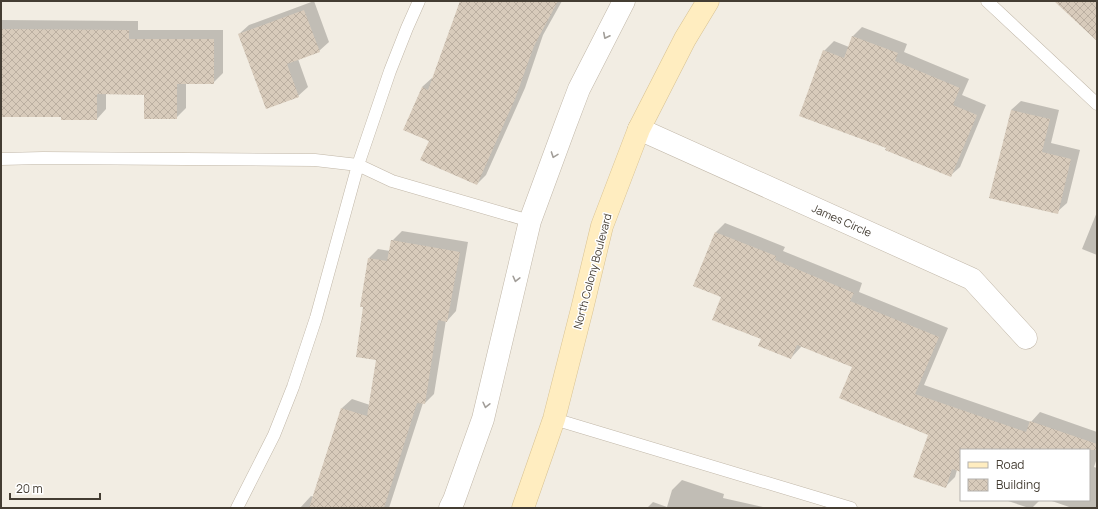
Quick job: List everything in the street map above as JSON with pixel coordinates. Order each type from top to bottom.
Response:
[{"type":"main road","name":"North Colony Boulevard","points":[[524,508],[554,419],[602,226],[639,129],[685,39],[708,1]]},
{"type":"street","points":[[450,508],[483,419],[530,220],[579,89],[624,1]]},
{"type":"street","name":"James Circle","points":[[639,129],[972,279],[1026,338]]},
{"type":"lane","points":[[237,508],[274,435],[293,387],[316,318],[358,165],[393,64],[419,1]]},
{"type":"lane","points":[[987,1],[1097,104]]},
{"type":"lane","points":[[1,159],[315,160],[358,165],[392,181],[530,220]]},
{"type":"lane","points":[[554,419],[851,508]]},
{"type":"building","points":[[460,1],[558,1],[534,46],[515,99],[477,185],[420,160],[429,141],[403,130],[422,87],[428,90]]},
{"type":"building","points":[[1054,1],[1097,1],[1097,41]]},
{"type":"building","points":[[304,10],[320,52],[287,64],[299,97],[266,109],[238,34]]},
{"type":"building","points":[[1,29],[129,30],[129,39],[214,39],[214,84],[177,84],[177,119],[144,119],[144,95],[97,94],[97,120],[61,120],[61,117],[1,117]]},
{"type":"building","points":[[852,36],[898,53],[895,61],[960,88],[953,105],[977,115],[951,177],[885,150],[886,148],[799,116],[823,50],[844,58]]},
{"type":"building","points":[[1011,110],[1050,119],[1042,152],[1071,159],[1058,214],[989,198]]},
{"type":"building","points":[[715,232],[776,256],[775,260],[854,293],[850,301],[939,337],[915,394],[1026,432],[1030,421],[1097,444],[1097,450],[960,449],[960,472],[952,469],[946,488],[913,477],[928,435],[839,398],[852,367],[797,345],[791,359],[758,346],[761,339],[712,320],[721,297],[693,286]]},
{"type":"building","points":[[391,240],[460,252],[447,322],[438,320],[425,404],[417,403],[384,508],[309,508],[341,408],[367,416],[376,360],[356,357],[363,307],[360,307],[368,258],[387,261]]}]
